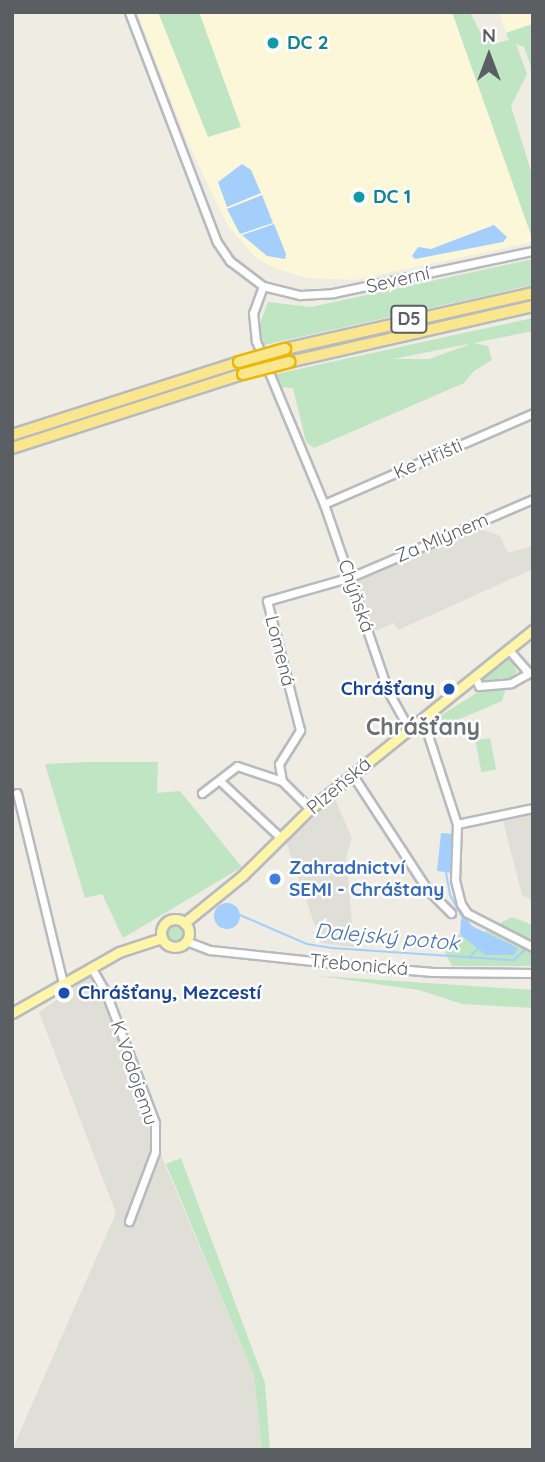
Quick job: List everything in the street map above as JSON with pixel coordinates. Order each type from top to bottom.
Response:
[{"type":"highway","name":"D5","points":[[12,435],[285,349],[533,293]]},
{"type":"highway","name":"D5","points":[[12,448],[243,374],[533,306]]},
{"type":"main road","name":"Plzeňská","points":[[162,938],[168,921],[184,923],[281,838],[310,808],[533,630]]},
{"type":"main road","points":[[184,923],[186,941]]},
{"type":"main road","name":"Plzeňská","points":[[12,1013],[134,945],[162,938],[175,947],[186,941]]},
{"type":"street","points":[[129,12],[217,242],[230,261],[263,286]]},
{"type":"street","name":"Severní","points":[[263,286],[300,295],[333,293],[533,251]]},
{"type":"street","name":"Chýňská","points":[[263,286],[253,313],[253,329],[351,577],[388,691],[409,729]]},
{"type":"street","name":"Ke Hřišti","points":[[324,505],[533,413]]},
{"type":"street","name":"Za Mlýnem","points":[[351,577],[533,499]]},
{"type":"street","name":"Lomená","points":[[282,781],[279,764],[300,730],[267,601],[351,577]]},
{"type":"street","points":[[475,677],[479,686],[511,683],[531,672],[508,649]]},
{"type":"street","points":[[428,735],[457,824],[455,880],[461,904],[467,913],[531,945]]},
{"type":"street","points":[[202,793],[237,766],[282,781],[310,808]]},
{"type":"street","points":[[352,775],[427,889],[451,913]]},
{"type":"street","points":[[220,781],[281,838]]},
{"type":"street","points":[[17,793],[63,983]]},
{"type":"street","points":[[457,824],[533,808]]},
{"type":"street","name":"Třebonická","points":[[186,941],[210,950],[378,967],[533,973]]},
{"type":"street","name":"K Vodojemu","points":[[91,967],[106,993],[155,1123],[155,1152],[129,1221]]},
{"type":"shaded area","points":[[137,12],[452,12],[533,242],[354,280],[307,278],[274,268],[255,257],[228,226],[187,141]]},
{"type":"shaded area","points":[[499,12],[533,12],[533,23],[506,33]]},
{"type":"shaded area","points":[[479,528],[500,536],[508,553],[533,546],[533,569],[398,630],[394,623],[375,631],[357,580]]},
{"type":"shaded area","points":[[335,799],[352,838],[346,856],[354,947],[321,943],[286,842]]},
{"type":"shaded area","points":[[533,808],[533,901],[522,895],[502,817]]},
{"type":"shaded area","points":[[90,977],[111,1015],[151,1132],[254,1375],[262,1450],[12,1450],[116,1213],[39,1012]]},
{"type":"green space","points":[[158,12],[199,12],[241,127],[208,137]]},
{"type":"green space","points":[[452,12],[470,12],[480,32],[498,43],[509,40],[506,33],[533,24],[533,72],[524,47],[516,44],[527,74],[511,106],[533,178],[533,240]]},
{"type":"green space","points":[[533,259],[533,285],[264,345],[259,326],[268,302],[311,307]]},
{"type":"green space","points":[[533,318],[533,331],[474,343],[488,346],[492,360],[474,371],[464,383],[314,448],[306,442],[293,388],[281,387],[276,374]],"holes":[[[468,344],[468,345],[429,359],[393,359]]]},
{"type":"green space","points":[[509,655],[517,672],[508,680],[486,684],[480,679]]},
{"type":"green space","points":[[506,687],[502,701],[429,732],[430,722],[483,689]]},
{"type":"green space","points":[[490,738],[496,769],[481,772],[475,741]]},
{"type":"green space","points":[[158,762],[157,793],[180,791],[242,867],[123,938],[102,894],[85,898],[45,764]]},
{"type":"green space","points":[[512,917],[533,925],[533,966],[452,966],[445,953],[455,935],[484,932]]},
{"type":"green space","points":[[171,925],[179,925],[184,934],[182,941],[171,943],[166,938],[166,930]]},
{"type":"green space","points":[[320,976],[533,990],[533,1008],[462,1004],[419,990]]},
{"type":"green space","points":[[181,1158],[265,1383],[270,1450],[262,1450],[254,1375],[166,1164]]},
{"type":"water","points":[[242,164],[251,170],[261,193],[227,207],[218,182]]},
{"type":"water","points":[[262,195],[273,223],[240,234],[227,209]]},
{"type":"water","points":[[274,224],[286,254],[285,259],[267,256],[242,235]]},
{"type":"water","points":[[494,225],[507,237],[503,242],[415,259],[412,256],[418,247],[431,249]]},
{"type":"water","points":[[441,833],[453,834],[452,873],[437,871]]},
{"type":"water","points":[[227,903],[236,907],[240,916],[236,925],[227,929],[218,925],[214,916],[218,907]]},
{"type":"water","points":[[466,918],[472,926],[518,948],[515,955],[485,955],[460,934],[461,919]]},
{"type":"waterway","points":[[446,872],[450,895],[464,920]]},
{"type":"waterway","name":"Dalejský potok","points":[[240,915],[307,944],[331,948],[514,960],[527,948]]},
{"type":"waterway","name":"Dalejský potok","points":[[469,958],[477,949]]},
{"type":"place","name":"DC 2","points":[[273,43]]},
{"type":"place","name":"DC 1","points":[[359,197]]},
{"type":"place","name":"Chrášťany","points":[[449,689]]},
{"type":"place","name":"Zahradnictví SEMI - Chráštany","points":[[275,879]]},
{"type":"place","name":"Chrášťany, Mezcestí","points":[[64,993]]},
{"type":"district","name":"Chrášťany","points":[[423,727]]}]
